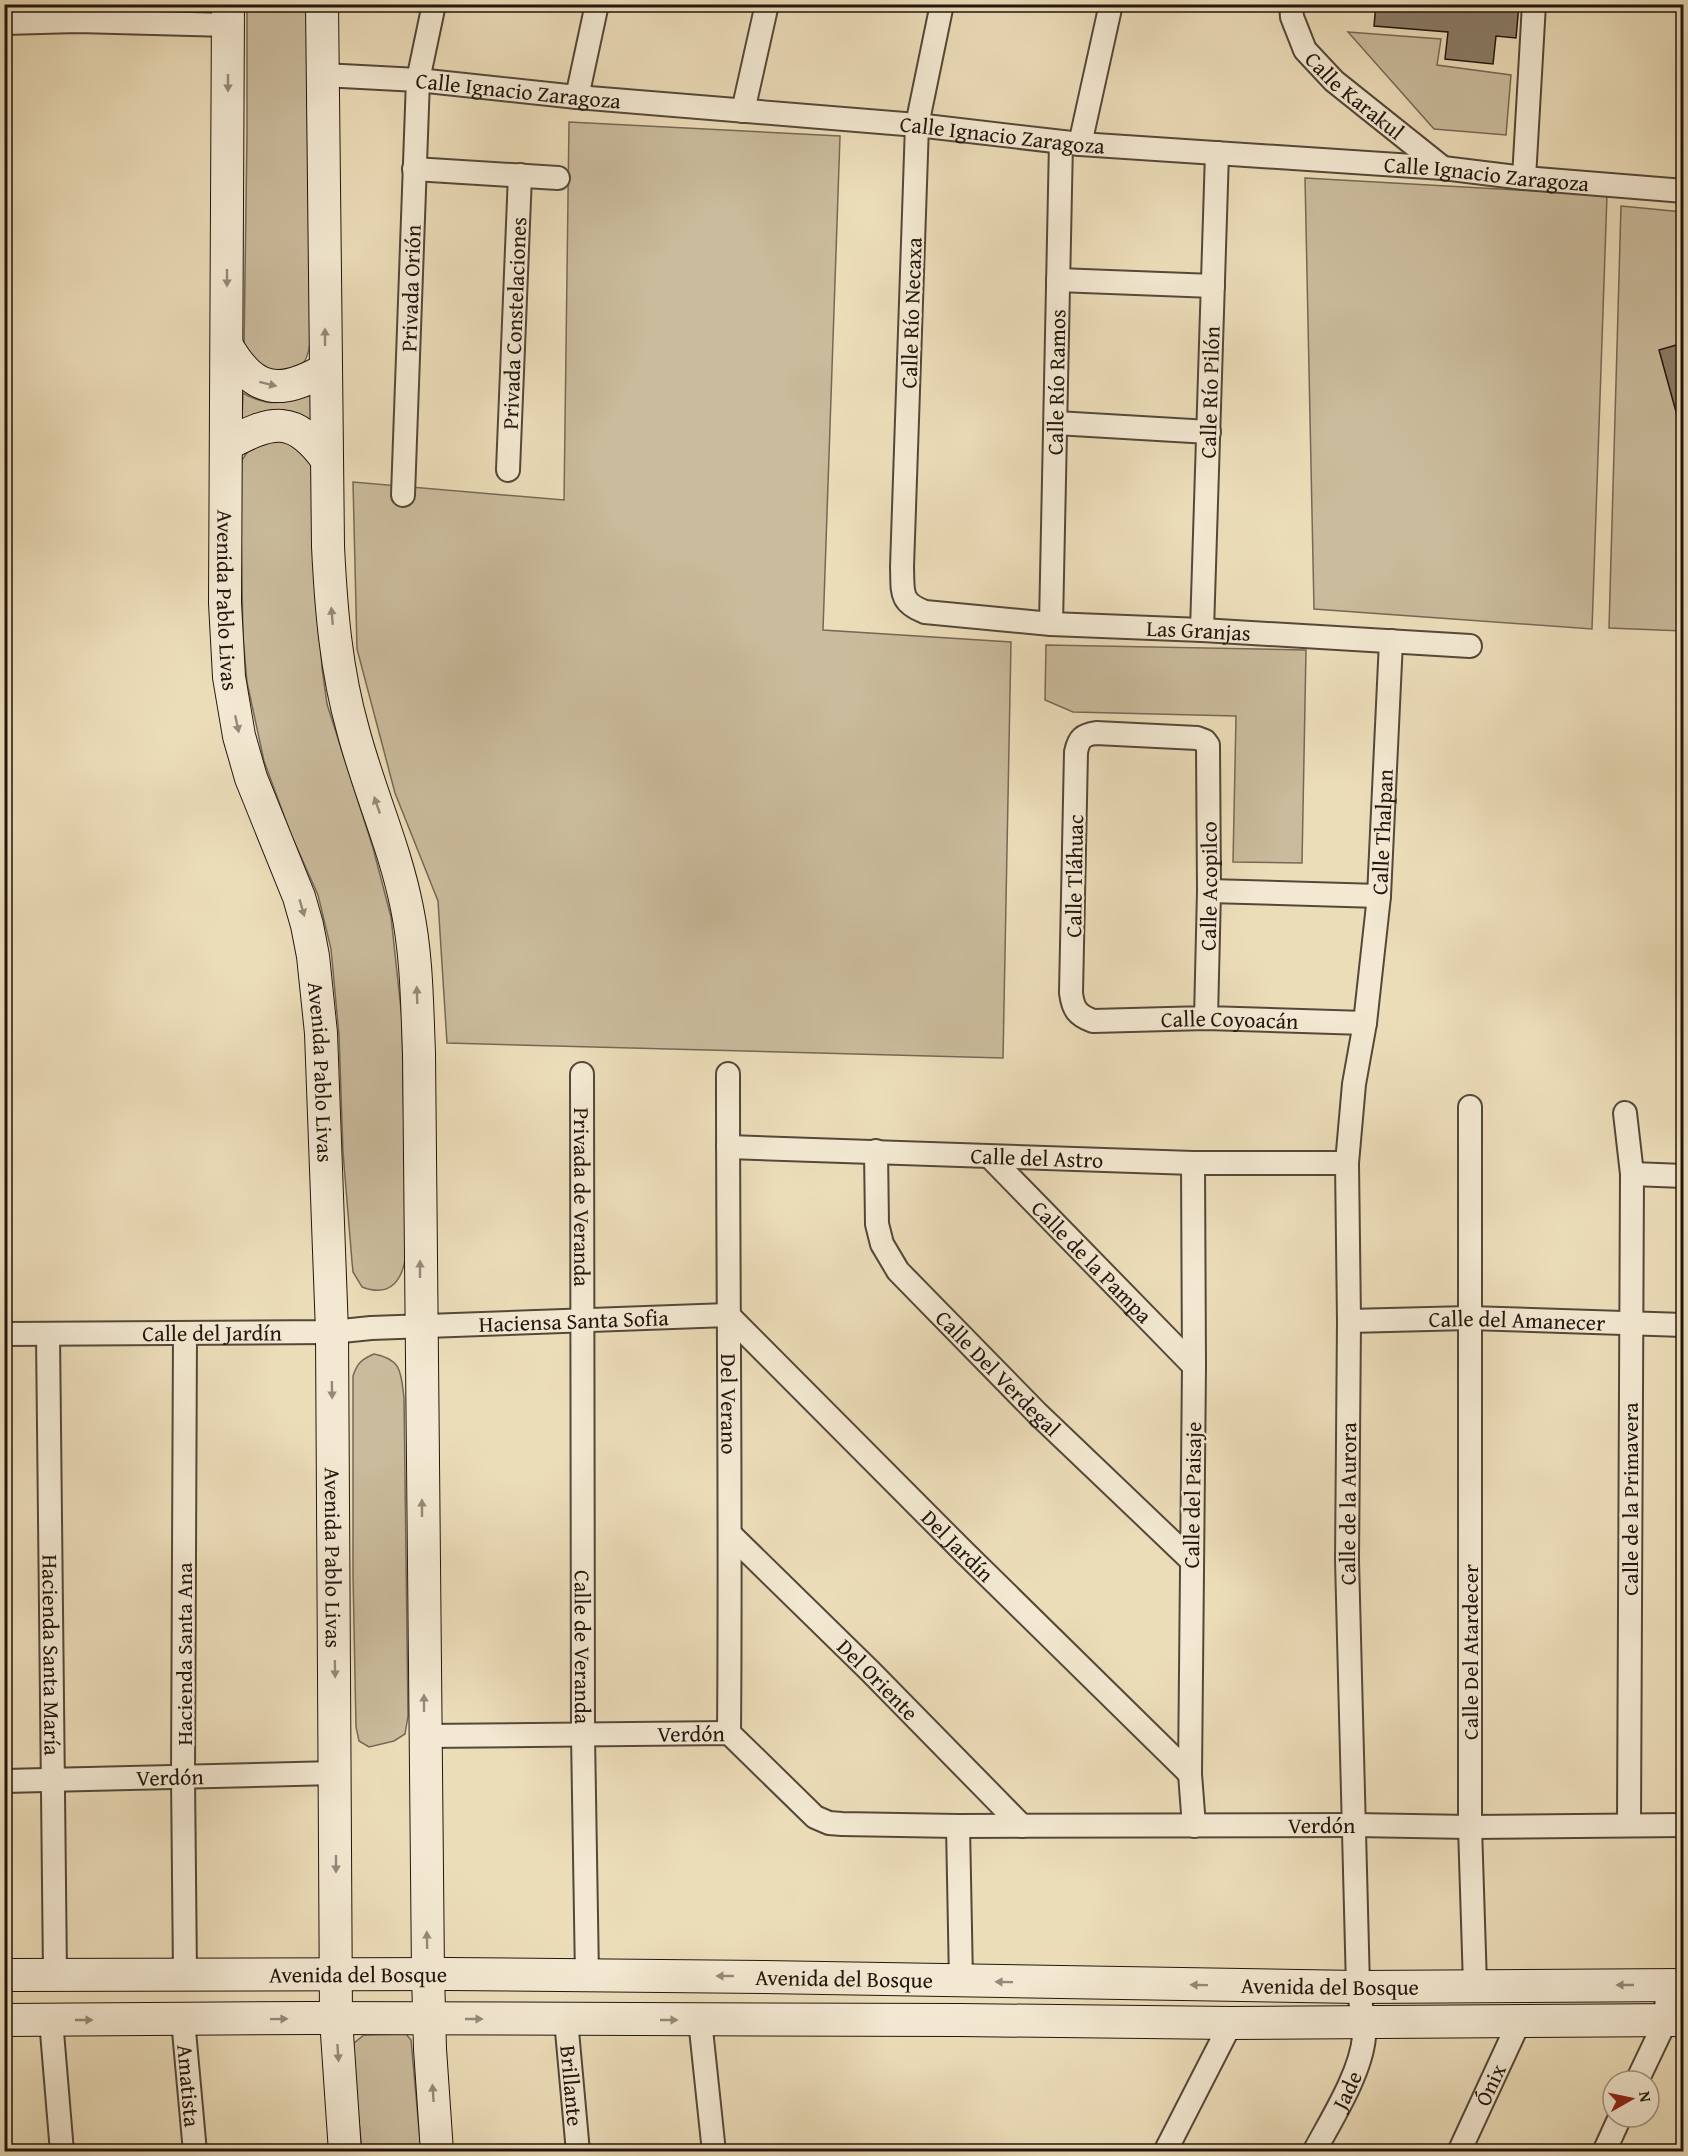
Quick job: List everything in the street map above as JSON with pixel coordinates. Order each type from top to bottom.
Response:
[{"type":"main road","points":[[322,4],[328,558],[336,654],[353,733],[402,882],[413,943],[419,1053],[424,1736],[429,2019],[437,2151]]},
{"type":"main road","name":"Avenida Pablo Livas","points":[[228,15],[225,603],[229,677],[233,708],[251,778],[299,897],[313,956],[321,1034],[332,1332],[336,2019],[345,2151]]},
{"type":"main road","points":[[227,346],[244,372],[252,379],[266,385],[291,385],[326,369]]},
{"type":"main road","points":[[226,445],[262,429],[287,426],[306,435],[327,460]]},
{"type":"main road","name":"Avenida del Bosque","points":[[4,1975],[428,1974],[1358,1987],[1675,1985]]},
{"type":"main road","name":"Avenida del Bosque","points":[[4,2020],[960,2020],[1231,2023],[1675,2020]]},
{"type":"street","name":"Privada Orión","points":[[404,495],[418,80],[435,4]]},
{"type":"street","points":[[577,97],[597,4]]},
{"type":"street","points":[[743,111],[767,4]]},
{"type":"street","name":"Calle Río Necaxa","points":[[925,612],[911,607],[903,595],[902,567],[917,125],[942,4]]},
{"type":"street","name":"Calle Río Ramos","points":[[1051,624],[1058,280],[1071,143],[1111,4]]},
{"type":"street","name":"Calle Karakul","points":[[1291,4],[1292,17],[1305,50],[1334,81],[1443,168]]},
{"type":"street","points":[[1524,178],[1534,4]]},
{"type":"street","points":[[4,23],[78,13],[228,15]]},
{"type":"street","name":"Calle Ignacio Zaragoza","points":[[323,75],[418,80],[577,97],[917,125],[1071,143],[1443,168],[1524,178],[1683,190]]},
{"type":"street","name":"Calle Río Pilón","points":[[1202,630],[1217,153]]},
{"type":"street","points":[[414,170],[558,178]]},
{"type":"street","name":"Privada Constelaciones","points":[[508,470],[520,175]]},
{"type":"street","points":[[1058,280],[1213,286]]},
{"type":"street","points":[[1056,423],[1209,432]]},
{"type":"street","name":"Las Granjas","points":[[925,612],[1051,624],[1202,630],[1470,646]]},
{"type":"street","name":"Calle Thalpan","points":[[1365,1023],[1380,896],[1391,641]]},
{"type":"street","name":"Calle Tláhuac","points":[[1093,1020],[1081,1016],[1073,1007],[1071,993],[1079,740],[1086,735],[1096,733],[1197,738],[1209,745],[1210,754]]},
{"type":"street","name":"Calle Acopilco","points":[[1206,1018],[1210,754]]},
{"type":"street","points":[[1209,891],[1380,896]]},
{"type":"street","name":"Calle Coyoacán","points":[[1093,1020],[1206,1018],[1365,1023]]},
{"type":"street","name":"Calle de la Aurora","points":[[1358,1987],[1347,1560],[1349,1321],[1347,1163],[1354,1084],[1365,1023]]},
{"type":"street","name":"Privada de Veranda","points":[[582,1074],[583,1320]]},
{"type":"street","name":"Del Verano","points":[[728,1074],[731,1535],[729,1733]]},
{"type":"street","name":"Calle Del Atardecer","points":[[1470,1107],[1470,1827],[1474,1985]]},
{"type":"street","name":"Calle de la Primavera","points":[[1625,1113],[1632,1174],[1629,1824]]},
{"type":"street","name":"Calle del Astro","points":[[728,1147],[1193,1163],[1347,1163]]},
{"type":"street","name":"Calle Del Verdegal","points":[[876,1151],[878,1224],[882,1244],[898,1271],[1038,1414],[1191,1560]]},
{"type":"street","name":"Calle de la Pampa","points":[[990,1157],[1194,1366]]},
{"type":"street","name":"Calle del Paisaje","points":[[1193,1163],[1194,1366],[1190,1774],[1194,1826]]},
{"type":"street","points":[[1632,1174],[1683,1176]]},
{"type":"street","name":"Haciensa Santa Sofia","points":[[420,1328],[728,1315]]},
{"type":"street","name":"Del Jardín","points":[[728,1315],[1190,1774]]},
{"type":"street","name":"Calle del Amanecer","points":[[1349,1321],[1469,1318],[1683,1325]]},
{"type":"street","name":"Calle de Veranda","points":[[583,1320],[583,1735],[587,1976]]},
{"type":"street","name":"Calle del Jardín","points":[[4,1334],[332,1332],[371,1328],[420,1328]]},
{"type":"street","name":"Hacienda Santa Ana","points":[[185,1334],[183,1777],[185,1974]]},
{"type":"street","name":"Hacienda Santa María","points":[[48,1335],[55,1975]]},
{"type":"street","name":"Del Oriente","points":[[731,1535],[870,1671],[1022,1826]]},
{"type":"street","name":"Verdón","points":[[424,1736],[729,1733],[815,1817],[829,1823],[958,1826],[1683,1825]]},
{"type":"street","name":"Verdón","points":[[4,1781],[336,1773]]},
{"type":"street","points":[[958,1826],[961,1981]]},
{"type":"street","points":[[1644,2069],[1675,2020],[1675,1985]]},
{"type":"street","name":"Jade","points":[[1314,2151],[1343,2098],[1359,2058],[1364,2038],[1358,1987]]},
{"type":"street","points":[[51,2020],[62,2151]]},
{"type":"street","name":"Amatista","points":[[183,2020],[195,2151]]},
{"type":"street","name":"Brillante","points":[[566,2020],[578,2151]]},
{"type":"street","points":[[700,2020],[714,2151]]},
{"type":"street","name":"Ónix","points":[[1459,2151],[1520,2020]]},
{"type":"street","points":[[1165,2151],[1231,2023]]},
{"type":"street","points":[[1604,2151],[1614,2129]]},
{"type":"shaded area","points":[[247,5],[309,5],[310,343],[306,359],[298,368],[271,375],[244,349]]},
{"type":"shaded area","points":[[1348,32],[1441,39],[1437,65],[1511,75],[1506,135],[1434,129]]},
{"type":"shaded area","points":[[569,122],[840,136],[823,630],[1011,642],[1003,1058],[447,1043],[438,901],[395,793],[357,649],[353,482],[564,500]]},
{"type":"shaded area","points":[[1305,178],[1607,195],[1592,629],[1314,609]]},
{"type":"shaded area","points":[[1621,206],[1683,212],[1683,631],[1609,628]]},
{"type":"shaded area","points":[[312,391],[313,424],[297,413],[278,410],[260,413],[242,421],[243,393],[261,401],[277,402],[293,399]]},
{"type":"shaded area","points":[[290,438],[312,463],[322,668],[327,704],[373,848],[391,917],[402,1019],[406,1253],[398,1279],[388,1288],[381,1290],[362,1287],[353,1272],[343,1152],[339,1035],[331,949],[318,895],[290,832],[264,761],[247,682],[243,637],[240,471],[242,460],[253,444]]},
{"type":"shaded area","points":[[1046,645],[1306,650],[1302,863],[1233,862],[1236,716],[1073,712],[1045,700]]},
{"type":"shaded area","points":[[374,1354],[390,1359],[398,1368],[404,1398],[408,1716],[405,1734],[394,1741],[369,1747],[359,1741],[356,1727],[353,1376],[360,1362]]},
{"type":"shaded area","points":[[406,2034],[411,2040],[421,2151],[362,2151],[352,2053],[354,2043],[364,2035]]},
{"type":"building","points":[[1376,4],[1519,4],[1516,38],[1496,36],[1493,64],[1445,59],[1448,32],[1374,26]]},
{"type":"building","points":[[1683,343],[1683,419],[1678,419],[1659,350]]}]
